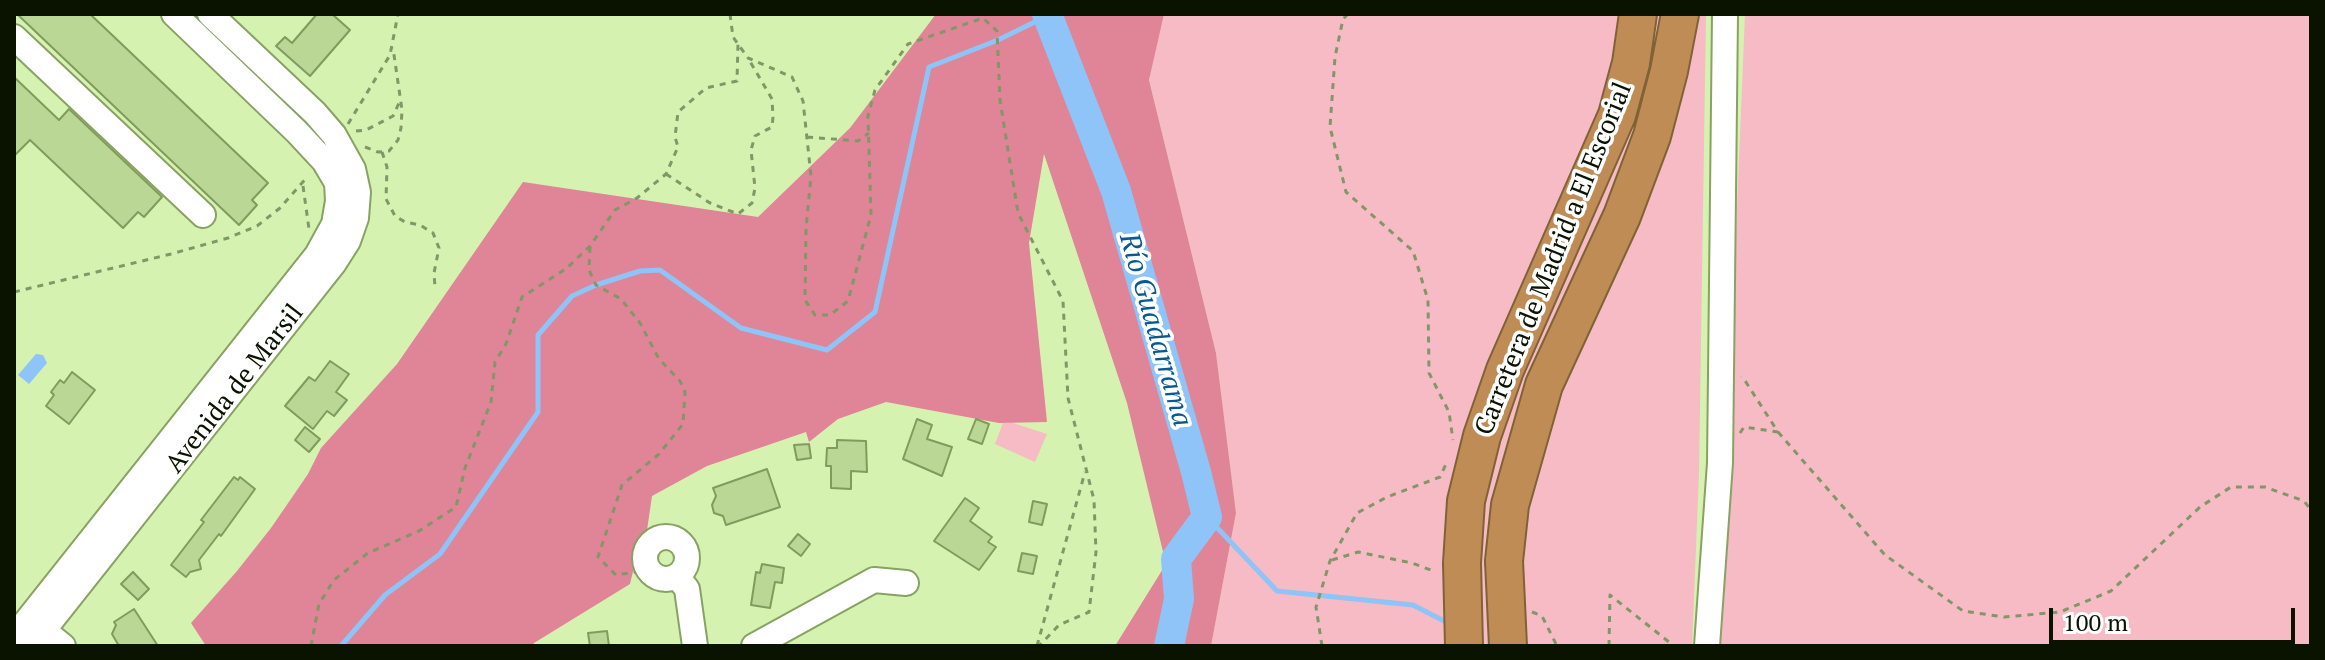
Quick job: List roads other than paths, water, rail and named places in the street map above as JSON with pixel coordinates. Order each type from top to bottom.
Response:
[{"type":"highway","name":"Carretera de Madrid a El Escorial","points":[[1464,646],[1462,563],[1466,501],[1482,436],[1505,370],[1617,115],[1631,63],[1638,14]]},
{"type":"highway","name":"Carretera de Madrid a El Escorial","points":[[1508,646],[1504,561],[1510,505],[1540,398],[1622,216],[1652,136],[1680,14]]},
{"type":"street","name":"Avenida de Marsil","points":[[29,633],[326,243],[338,201],[337,183],[324,161],[174,14]]},
{"type":"street","name":"Avenida de Marsil","points":[[29,633],[334,263],[348,241],[356,218],[358,192],[353,169],[337,133],[210,14]]},
{"type":"street","points":[[1707,646],[1720,463],[1725,14]]},
{"type":"street","points":[[14,37],[203,215]]},
{"type":"street","points":[[662,537],[678,541],[686,554],[687,563],[677,576],[661,579],[648,570],[644,562],[648,546],[662,537]]},
{"type":"street","points":[[677,576],[687,589],[695,646]]},
{"type":"street","points":[[754,646],[874,580],[906,583]]},
{"type":"street","points":[[29,633],[63,646]]},
{"type":"water","points":[[36,354],[43,355],[47,363],[29,384],[18,375]]},
{"type":"water","points":[[1179,599],[1183,646],[1153,646]]},
{"type":"waterway","name":"Río Guadarrama","points":[[1047,14],[1116,191],[1207,517],[1176,559],[1179,599],[1169,646]]},
{"type":"waterway","points":[[341,646],[385,595],[440,554],[538,412],[538,335],[572,296],[640,271],[660,270],[741,328],[827,350],[875,312],[929,67],[998,40],[1047,16]]},
{"type":"waterway","points":[[1207,517],[1277,591],[1413,605],[1450,624]]}]
